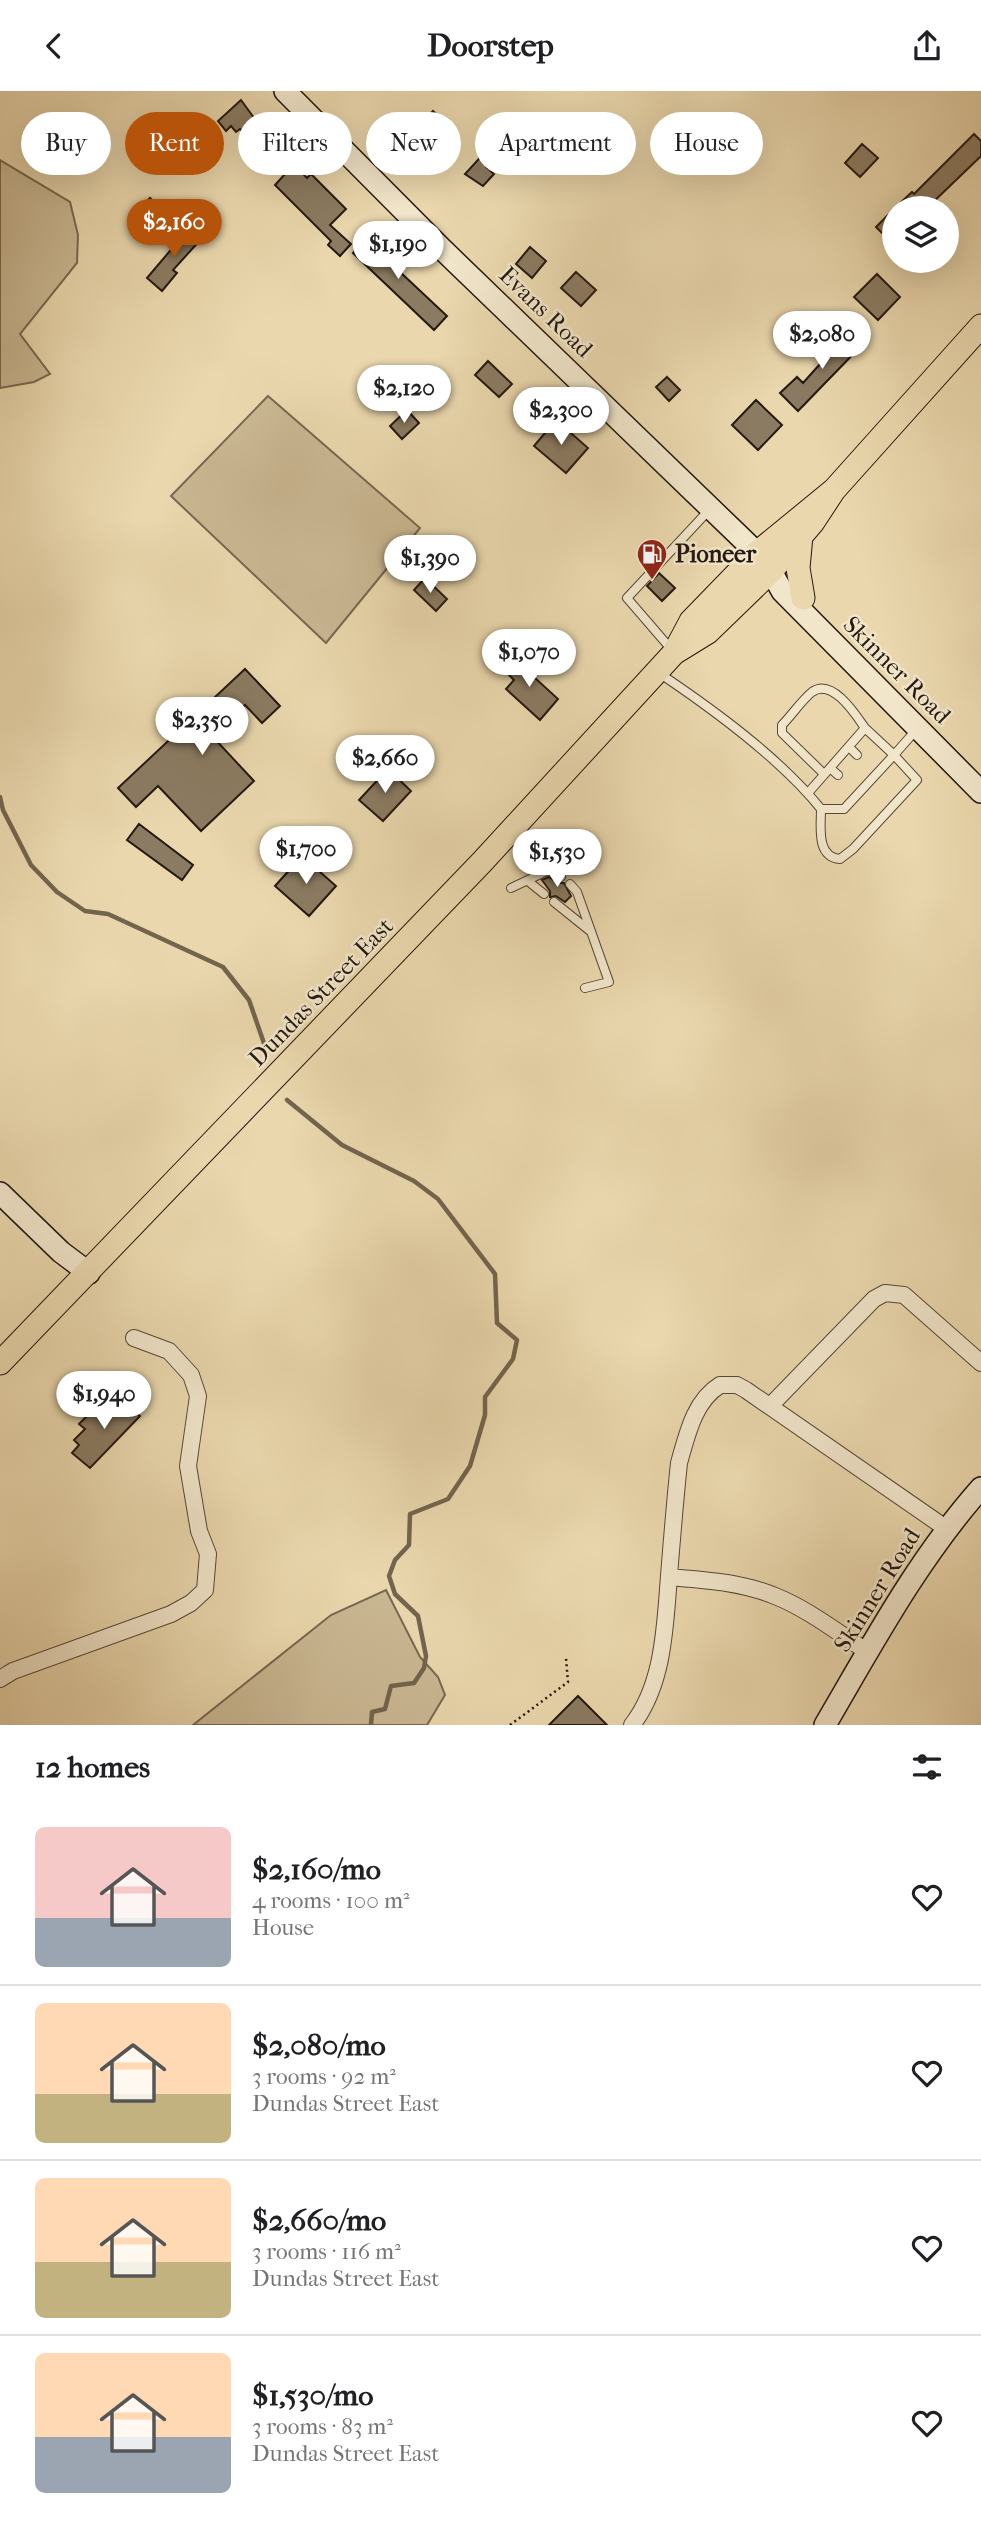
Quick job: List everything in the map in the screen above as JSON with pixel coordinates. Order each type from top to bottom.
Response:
[{"type":"main road","name":"Dundas Street East","points":[[0,1363],[482,862],[674,653],[708,632],[774,577],[834,490],[981,326]]},
{"type":"main road","name":"Dundas Street East","points":[[674,653],[691,621],[757,553],[834,490]]},
{"type":"main road","points":[[801,536],[798,568],[803,598]]},
{"type":"street","name":"Evans Road","points":[[285,91],[441,248],[757,553],[774,577]]},
{"type":"street","name":"Skinner Road","points":[[774,577],[803,598],[981,771]]},
{"type":"street","name":"Skinner Road","points":[[774,577],[782,591],[981,792]]},
{"type":"street","points":[[0,1193],[61,1252],[89,1273]]},
{"type":"street","points":[[770,1406],[874,1299],[885,1293],[904,1296],[981,1363]]},
{"type":"street","points":[[0,1679],[13,1671],[170,1614],[191,1603],[205,1590],[208,1554],[199,1531],[188,1466],[198,1396],[191,1375],[169,1351],[134,1338]]},
{"type":"street","points":[[632,1725],[649,1696],[657,1670],[664,1628],[679,1463],[697,1411],[713,1389],[729,1384],[746,1390],[947,1529]]},
{"type":"street","name":"Skinner Road","points":[[825,1725],[906,1588],[947,1529],[981,1488]]},
{"type":"street","points":[[669,1577],[717,1581],[750,1587],[777,1596],[868,1652]]},
{"type":"lane","points":[[674,653],[627,598],[710,509]]},
{"type":"lane","points":[[656,672],[713,710],[808,793],[821,809],[821,837],[825,851],[833,858],[840,859],[853,849],[917,780],[865,729],[855,712],[833,692],[825,688],[814,690],[782,725],[782,733],[827,771],[838,775]]},
{"type":"lane","points":[[808,793],[865,729]]},
{"type":"lane","points":[[821,809],[845,809],[855,792],[917,729]]},
{"type":"lane","points":[[849,747],[857,755]]},
{"type":"lane","points":[[511,888],[549,870],[561,877]]},
{"type":"lane","points":[[528,881],[544,894]]},
{"type":"lane","points":[[570,884],[577,892],[609,982],[585,988]]},
{"type":"lane","points":[[554,902],[592,933]]},
{"type":"path","points":[[510,1725],[568,1682],[566,1658]]},
{"type":"shaded area","points":[[0,160],[70,202],[78,235],[77,263],[20,334],[50,374],[34,382],[0,388]]},
{"type":"shaded area","points":[[268,396],[420,528],[326,643],[171,496]]},
{"type":"shaded area","points":[[386,1590],[420,1657],[438,1677],[445,1695],[427,1725],[193,1725],[331,1615]]},
{"type":"building","points":[[241,100],[250,112],[238,112],[236,132],[231,126],[226,131],[224,128],[224,116]]},
{"type":"building","points":[[974,134],[981,141],[981,156],[939,196],[908,196],[912,192],[914,194]]},
{"type":"building","points":[[862,144],[878,158],[860,177],[845,163]]},
{"type":"building","points":[[475,163],[475,175],[493,175],[483,186],[465,174]]},
{"type":"building","points":[[284,175],[304,175],[307,178],[312,175],[346,209],[330,225],[351,244],[340,256],[328,245],[331,241],[275,185]]},
{"type":"building","points":[[150,198],[169,216],[149,237],[130,219]]},
{"type":"building","points":[[882,221],[882,233],[876,227]]},
{"type":"building","points":[[191,226],[203,237],[173,270],[177,273],[162,291],[147,278]]},
{"type":"building","points":[[370,235],[404,266],[399,271],[447,316],[434,330],[353,253]]},
{"type":"building","points":[[530,247],[546,261],[532,278],[516,264]]},
{"type":"building","points":[[576,272],[596,290],[581,306],[561,288]]},
{"type":"building","points":[[877,274],[900,297],[878,320],[854,297]]},
{"type":"building","points":[[846,329],[863,344],[798,411],[780,393],[797,377],[803,383],[837,345],[834,342]]},
{"type":"building","points":[[488,361],[512,384],[499,397],[475,375]]},
{"type":"building","points":[[667,377],[680,390],[669,401],[656,387]]},
{"type":"building","points":[[756,400],[782,425],[758,450],[732,425]]},
{"type":"building","points":[[407,410],[419,423],[402,439],[390,426]]},
{"type":"building","points":[[556,420],[588,448],[566,473],[534,446]]},
{"type":"building","points":[[659,573],[675,588],[662,601],[647,586]]},
{"type":"building","points":[[425,578],[447,599],[436,611],[414,590]]},
{"type":"building","points":[[518,656],[526,664],[523,667],[558,699],[540,720],[506,689],[514,680],[503,669]]},
{"type":"building","points":[[245,669],[280,706],[262,723],[245,705],[212,736],[254,781],[201,831],[158,786],[136,807],[118,788]]},
{"type":"building","points":[[388,769],[411,791],[383,821],[359,800]]},
{"type":"building","points":[[139,824],[193,865],[182,880],[127,840]]},
{"type":"building","points":[[302,856],[336,886],[309,916],[275,886]]},
{"type":"building","points":[[549,877],[558,883],[564,883],[571,896],[565,902],[556,896],[550,897],[550,891],[542,880]]},
{"type":"building","points":[[125,1398],[140,1416],[90,1468],[72,1453],[79,1445],[74,1440],[85,1429],[79,1424],[96,1407],[101,1412],[112,1401],[117,1406]]},
{"type":"building","points":[[578,1696],[607,1725],[549,1725]]},
{"type":"waterway","points":[[0,797],[3,810],[31,865],[57,892],[85,911],[108,914],[223,967],[249,1000],[267,1052]]},
{"type":"waterway","points":[[287,1100],[342,1145],[414,1181],[438,1199],[495,1274],[497,1323],[517,1340],[513,1359],[485,1397],[485,1415],[470,1466],[448,1499],[410,1514],[409,1545],[395,1560],[389,1576],[395,1594],[418,1616],[426,1656],[424,1668],[414,1683],[391,1686],[385,1709],[372,1712],[371,1725]]},
{"type":"place","name":"Pioneer","points":[[652,581]]}]
